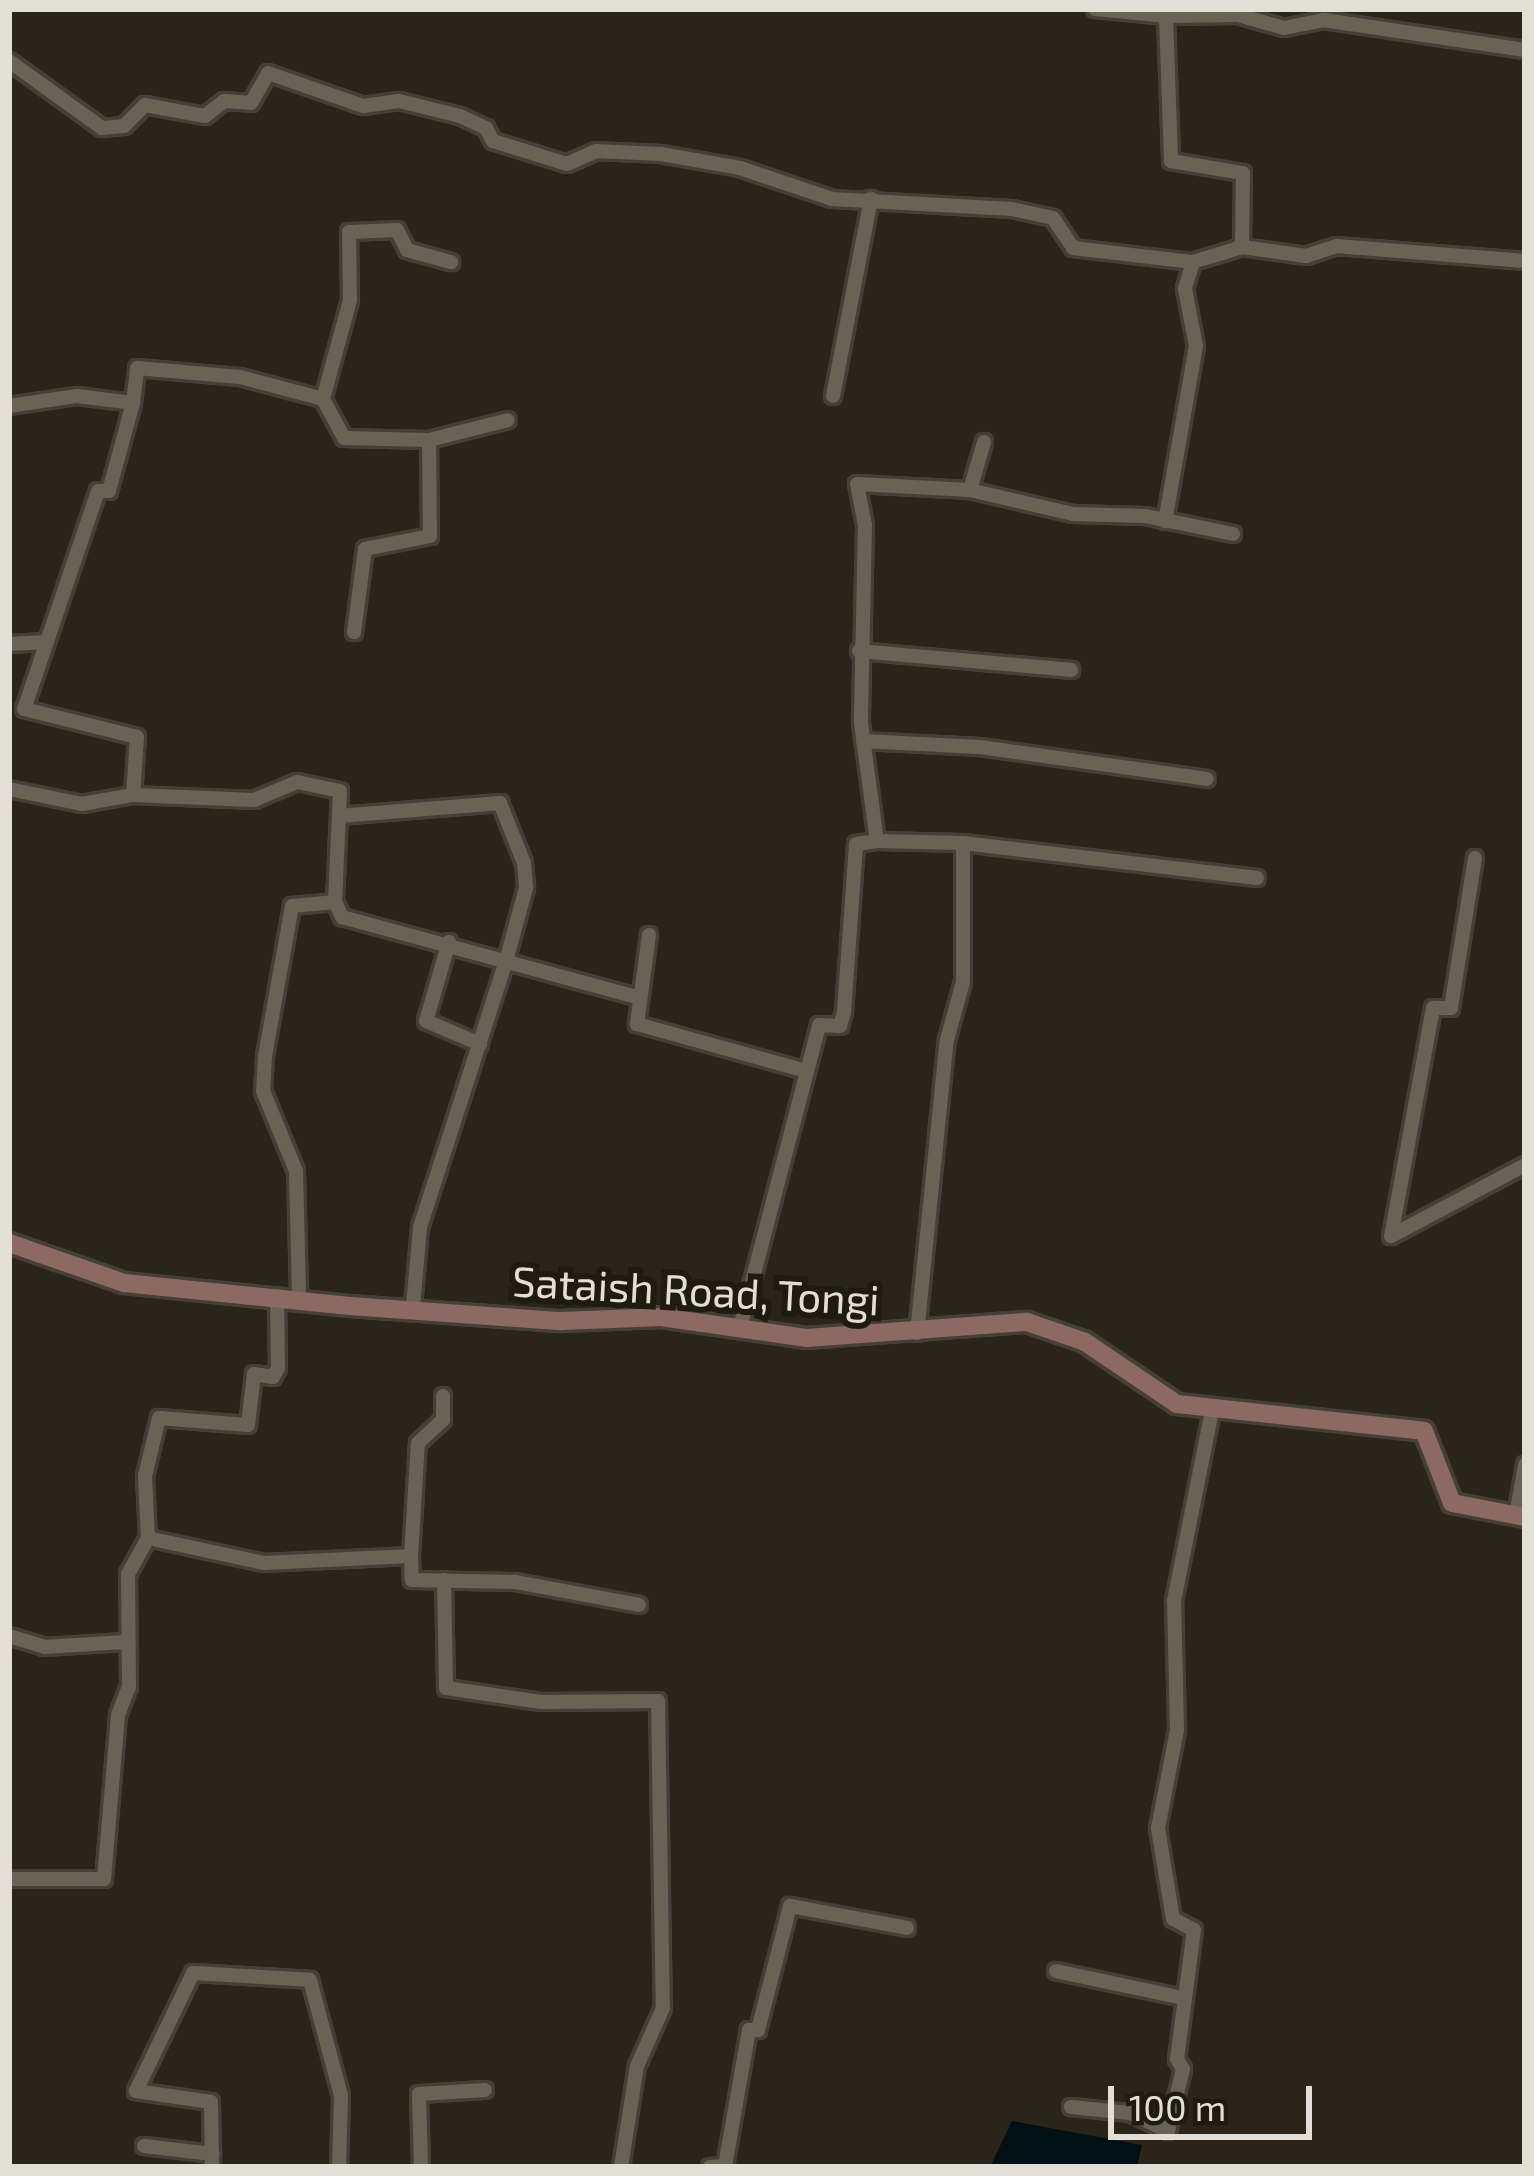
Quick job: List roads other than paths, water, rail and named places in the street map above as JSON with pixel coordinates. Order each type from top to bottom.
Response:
[{"type":"street","points":[[1095,9],[1166,16],[1238,15],[1284,28],[1324,20],[1525,50]]},
{"type":"street","points":[[1166,16],[1171,161],[1243,173],[1241,247]]},
{"type":"street","points":[[9,62],[101,128],[124,127],[145,105],[205,116],[224,101],[251,103],[268,74],[363,106],[399,101],[460,116],[486,128],[493,141],[567,164],[596,151],[661,154],[740,168],[832,199],[1012,209],[1053,218],[1073,248],[1193,262],[1241,247],[1306,256],[1336,246],[1525,261]]},
{"type":"street","points":[[832,396],[872,199]]},
{"type":"street","points":[[451,262],[407,250],[397,230],[350,232],[350,300],[323,399],[344,438],[429,440],[508,420]]},
{"type":"street","points":[[1165,521],[1196,346],[1186,290],[1193,262]]},
{"type":"street","points":[[133,795],[137,736],[24,709],[42,642],[98,491],[109,491],[133,403],[137,368],[240,376],[323,399]]},
{"type":"street","points":[[9,406],[77,396],[133,403]]},
{"type":"street","points":[[353,632],[364,550],[430,536],[429,440]]},
{"type":"street","points":[[970,490],[984,442]]},
{"type":"street","points":[[877,841],[862,741],[865,525],[857,484],[970,490],[1073,514],[1165,521],[1233,534]]},
{"type":"street","points":[[9,644],[42,642]]},
{"type":"street","points":[[860,651],[1071,670]]},
{"type":"street","points":[[862,741],[980,747],[1208,779]]},
{"type":"street","points":[[9,790],[82,804],[133,795],[254,800],[297,782],[340,791],[335,902],[342,917],[449,942],[640,998]]},
{"type":"street","points":[[339,816],[500,803],[520,843],[526,888],[420,1227],[412,1306]]},
{"type":"street","points":[[917,1333],[947,1040],[963,982],[963,843]]},
{"type":"street","points":[[740,1327],[819,1025],[840,1026],[844,1012],[856,844],[963,843],[1257,878]]},
{"type":"street","points":[[1474,858],[1451,1008],[1433,1008],[1391,1236],[1525,1165]]},
{"type":"street","points":[[299,1296],[296,1171],[262,1091],[265,1056],[292,906],[335,902]]},
{"type":"street","points":[[649,934],[638,1024],[807,1071]]},
{"type":"street","points":[[449,942],[426,1022],[480,1043]]},
{"type":"street","name":"Sataish Road, Tongi","points":[[9,1243],[124,1283],[277,1296],[740,1327],[807,1338],[917,1333],[996,1320],[1042,1326],[1084,1342],[1158,1395],[1212,1411],[1424,1431],[1452,1503],[1521,1517]]},
{"type":"street","points":[[9,1879],[104,1880],[118,1715],[129,1688],[128,1574],[148,1538],[145,1476],[159,1418],[248,1425],[254,1374],[273,1377],[278,1368],[277,1296]]},
{"type":"street","points":[[443,1396],[443,1420],[418,1442],[412,1580],[515,1582],[639,1605]]},
{"type":"street","points":[[1070,2107],[1130,2113],[1168,2131],[1183,2069],[1176,2067],[1194,1930],[1173,1919],[1158,1828],[1178,1730],[1174,1600],[1212,1411]]},
{"type":"street","points":[[1521,1517],[1525,1465]]},
{"type":"street","points":[[148,1538],[264,1563],[411,1556]]},
{"type":"street","points":[[444,1580],[446,1688],[541,1702],[658,1701],[663,2008],[637,2066],[620,2167]]},
{"type":"street","points":[[9,1636],[44,1648],[125,1642]]},
{"type":"street","points":[[710,2167],[725,2166],[748,2030],[758,2030],[790,1906],[907,1928]]},
{"type":"street","points":[[1056,1971],[1183,1998]]},
{"type":"street","points":[[144,2146],[213,2160],[211,2102],[136,2091],[193,1973],[310,1980],[341,2096],[338,2167]]},
{"type":"street","points":[[421,2167],[419,2094],[485,2090]]}]
